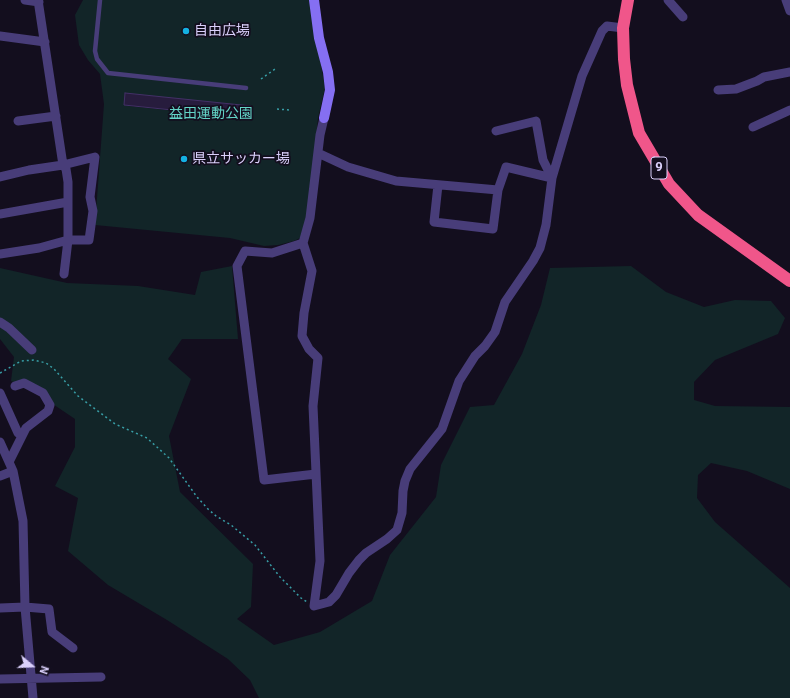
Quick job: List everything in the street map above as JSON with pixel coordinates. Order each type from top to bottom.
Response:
[{"type":"highway","name":"9","points":[[628,0],[623,28],[624,59],[627,85],[639,133],[669,184],[698,215],[790,281]]},
{"type":"street","points":[[25,0],[39,1],[63,165],[66,169],[68,182],[68,240],[64,274]]},
{"type":"street","points":[[314,0],[319,38],[328,72],[330,90],[320,135],[310,218],[303,243],[312,271],[304,313],[302,336],[309,349],[318,358],[313,406],[320,561],[314,606],[329,602],[336,595],[349,573],[359,560],[366,553],[398,530],[402,513],[402,491],[404,481],[410,469],[442,429],[459,381],[475,356],[485,346],[495,332],[505,302],[540,248],[546,225],[552,178],[582,76],[602,31],[608,26],[623,28]]},
{"type":"street","points":[[668,0],[683,17]]},
{"type":"street","points":[[786,0],[790,11]]},
{"type":"street","points":[[0,36],[45,42]]},
{"type":"street","points":[[718,90],[736,88],[764,77],[790,72]]},
{"type":"street","points":[[754,127],[790,110]]},
{"type":"street","points":[[18,122],[56,116]]},
{"type":"street","points":[[496,131],[536,121],[543,160],[552,178]]},
{"type":"street","points":[[318,153],[348,166],[396,181],[498,190]]},
{"type":"street","points":[[0,177],[29,170],[63,165],[95,157],[90,197],[93,211],[89,240],[68,240],[39,248],[0,254]]},
{"type":"street","points":[[438,185],[434,222],[493,229],[498,190],[506,166],[552,178]]},
{"type":"street","points":[[0,214],[68,202]]},
{"type":"street","points":[[303,243],[272,252],[245,251],[237,266],[264,480],[316,474]]},
{"type":"street","points":[[0,322],[9,328],[32,350]]},
{"type":"street","points":[[9,462],[26,428],[48,411],[50,405],[43,394],[24,383],[15,386]]},
{"type":"street","points":[[0,393],[18,433]]},
{"type":"street","points":[[0,442],[13,471],[23,521],[25,607],[33,698]]},
{"type":"street","points":[[0,476],[13,471]]},
{"type":"street","points":[[0,608],[25,607],[49,609],[52,632],[73,648]]},
{"type":"street","points":[[0,679],[101,677]]},
{"type":"lane","points":[[100,0],[95,51],[97,59],[108,73],[246,88]]},
{"type":"path","points":[[261,79],[274,68]]},
{"type":"path","points":[[277,109],[289,110]]},
{"type":"path","points":[[0,373],[21,361],[34,360],[46,363],[54,369],[78,396],[115,424],[147,438],[169,458],[197,497],[208,509],[231,525],[255,545],[289,587],[301,598],[314,606]]},
{"type":"green space","name":"益田運動公園","points":[[83,0],[310,0],[325,88],[318,118],[308,218],[302,237],[294,241],[278,245],[264,246],[230,238],[95,225],[104,104],[100,74],[88,60],[79,45],[75,15]]},
{"type":"green space","points":[[232,266],[238,339],[182,339],[168,359],[191,379],[169,436],[180,492],[253,564],[251,607],[237,619],[274,645],[320,632],[372,601],[390,555],[436,497],[441,465],[470,407],[494,405],[522,354],[541,305],[550,268],[631,266],[666,292],[704,307],[735,300],[771,301],[785,318],[778,334],[715,360],[694,382],[694,400],[715,406],[790,407],[790,489],[747,471],[711,463],[698,475],[697,498],[715,522],[790,588],[790,698],[259,698],[250,680],[228,659],[108,585],[68,551],[78,498],[55,486],[75,447],[75,419],[32,390],[11,381],[14,357],[0,339],[0,268],[67,283],[138,286],[195,295],[201,272]]},
{"type":"building","points":[[125,93],[251,106],[249,118],[124,105]]},
{"type":"place","name":"自由広場","points":[[186,31]]},
{"type":"place","name":"県立サッカー場","points":[[184,159]]}]
